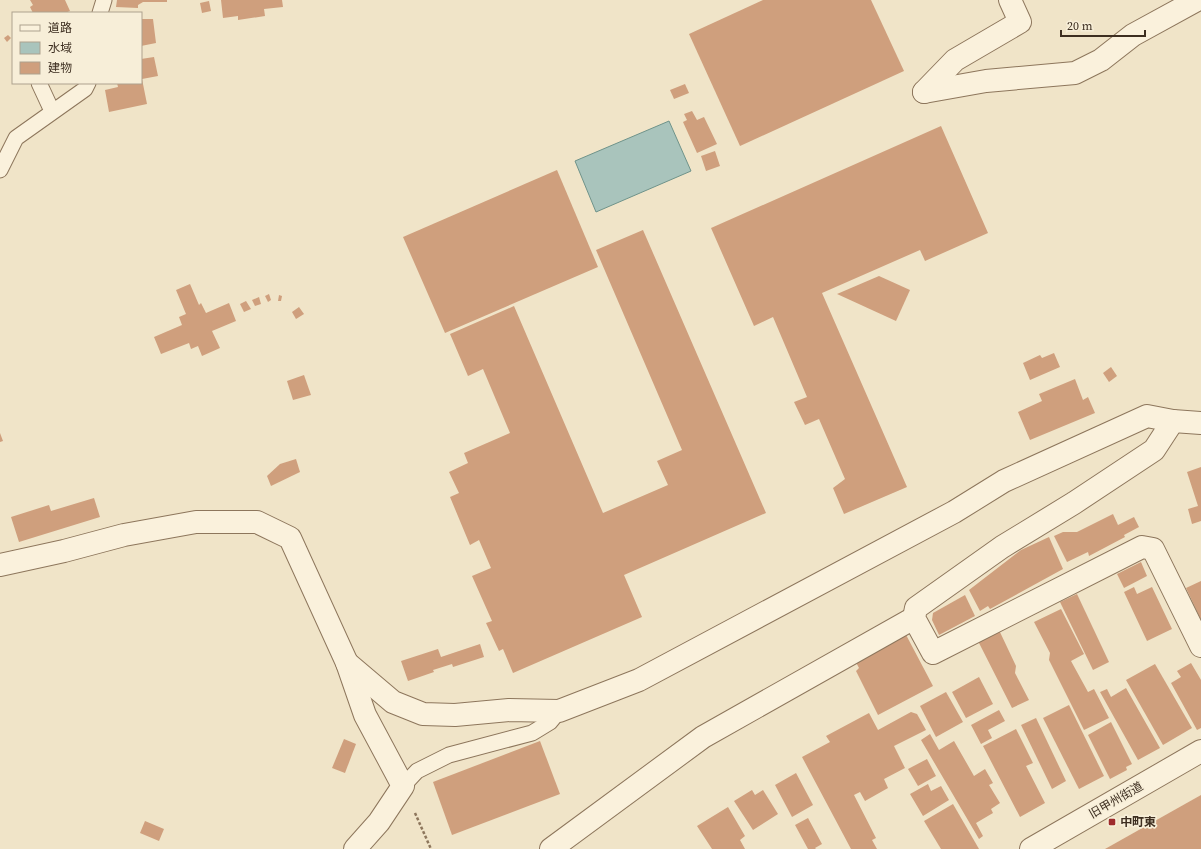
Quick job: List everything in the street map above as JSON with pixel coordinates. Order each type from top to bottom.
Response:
[{"type":"street","points":[[1010,0],[1020,22],[955,60],[924,92],[986,80],[1075,73],[1101,60],[1133,35],[1197,0]]},
{"type":"street","points":[[347,662],[393,702],[423,714],[455,715],[509,710],[560,711],[639,680],[954,512],[1004,481],[1146,416],[1173,421],[1201,423]]},
{"type":"street","points":[[1173,421],[1154,450],[1074,503],[1002,547],[916,608],[914,618],[933,653],[1142,547],[1153,548],[1201,646]]},
{"type":"street","points":[[0,565],[64,551],[124,535],[196,522],[257,522],[290,538],[347,662],[365,715],[402,786],[379,822],[355,849]]},
{"type":"street","points":[[551,849],[703,737],[914,618]]},
{"type":"street","name":"旧甲州街道","points":[[1031,849],[1201,752]]},
{"type":"lane","points":[[100,12],[104,0]]},
{"type":"lane","points":[[39,84],[52,111]]},
{"type":"lane","points":[[0,170],[16,138],[85,89],[88,84]]},
{"type":"lane","points":[[402,786],[417,772],[448,755],[532,733],[550,722],[560,711]]},
{"type":"path","points":[[402,786],[431,849]]},
{"type":"water","points":[[669,121],[691,171],[596,212],[575,161]]},
{"type":"building","points":[[30,0],[65,0],[70,11],[32,12],[30,7],[33,5]]},
{"type":"building","points":[[117,0],[167,0],[167,2],[143,2],[138,5],[138,8],[116,7]]},
{"type":"building","points":[[221,0],[282,0],[283,7],[264,9],[265,16],[238,20],[238,16],[223,18]]},
{"type":"building","points":[[763,0],[871,0],[904,71],[740,146],[689,34]]},
{"type":"building","points":[[209,1],[211,11],[202,13],[200,3]]},
{"type":"building","points":[[142,19],[153,19],[156,43],[142,46]]},
{"type":"building","points":[[8,35],[11,38],[7,42],[4,38]]},
{"type":"building","points":[[154,57],[158,76],[142,79],[142,59]]},
{"type":"building","points":[[142,79],[147,104],[109,112],[105,90],[118,87],[117,84],[142,84]]},
{"type":"building","points":[[685,84],[689,93],[674,99],[670,90]]},
{"type":"building","points":[[692,111],[697,120],[704,117],[717,144],[697,153],[683,122],[687,120],[684,114]]},
{"type":"building","points":[[941,126],[988,233],[925,261],[920,250],[822,293],[907,487],[844,514],[833,488],[845,479],[819,419],[805,425],[794,402],[807,397],[773,317],[754,326],[711,228]]},
{"type":"building","points":[[715,151],[720,166],[706,171],[701,156]]},
{"type":"building","points":[[557,170],[598,267],[445,333],[403,237]]},
{"type":"building","points":[[643,230],[766,513],[624,575],[642,617],[513,673],[503,649],[499,651],[486,623],[492,621],[472,576],[491,568],[479,540],[470,545],[450,497],[459,493],[449,472],[468,463],[464,453],[510,433],[483,369],[468,376],[450,334],[514,306],[603,513],[668,485],[657,461],[682,450],[596,250]]},
{"type":"building","points":[[879,276],[910,290],[896,321],[837,294]]},
{"type":"building","points":[[190,284],[199,305],[201,303],[206,313],[229,303],[236,321],[212,331],[220,348],[202,356],[198,346],[191,349],[189,343],[161,354],[154,337],[182,325],[179,317],[186,314],[176,290]]},
{"type":"building","points":[[269,294],[271,300],[268,302],[265,296]]},
{"type":"building","points":[[279,295],[282,296],[281,301],[278,301]]},
{"type":"building","points":[[259,297],[261,304],[255,306],[252,300]]},
{"type":"building","points":[[246,301],[251,309],[244,312],[240,304]]},
{"type":"building","points":[[299,307],[304,314],[296,319],[292,312]]},
{"type":"building","points":[[1054,353],[1060,367],[1030,380],[1023,363],[1040,355],[1042,358]]},
{"type":"building","points":[[1111,367],[1117,376],[1109,382],[1103,373]]},
{"type":"building","points":[[304,375],[311,395],[293,400],[287,381]]},
{"type":"building","points":[[1075,379],[1083,400],[1088,397],[1095,413],[1030,440],[1018,412],[1042,401],[1039,394]]},
{"type":"building","points":[[0,433],[3,441],[0,442]]},
{"type":"building","points":[[296,459],[300,472],[271,486],[267,476],[280,464]]},
{"type":"building","points":[[1201,467],[1201,521],[1192,524],[1188,509],[1198,506],[1187,472]]},
{"type":"building","points":[[94,498],[100,517],[19,542],[11,517],[49,505],[51,511]]},
{"type":"building","points":[[1113,514],[1118,525],[1134,517],[1139,527],[1124,535],[1125,537],[1089,556],[1088,552],[1067,562],[1054,536],[1063,532],[1077,532]]},
{"type":"building","points":[[1049,537],[1063,569],[990,609],[988,606],[980,611],[969,590],[1021,550]]},
{"type":"building","points":[[1141,562],[1147,576],[1124,588],[1117,574]]},
{"type":"building","points":[[1201,581],[1201,620],[1186,588]]},
{"type":"building","points":[[1134,587],[1137,594],[1152,587],[1172,629],[1147,641],[1124,592]]},
{"type":"building","points":[[1077,594],[1109,662],[1093,670],[1060,602]]},
{"type":"building","points":[[965,595],[975,616],[939,635],[932,620],[933,613]]},
{"type":"building","points":[[1061,609],[1084,654],[1071,661],[1088,692],[1094,689],[1109,718],[1084,730],[1049,660],[1050,653],[1034,622]]},
{"type":"building","points":[[999,630],[1016,666],[1015,673],[1029,700],[1012,708],[978,641]]},
{"type":"building","points":[[904,631],[933,686],[878,715],[856,671],[859,668],[848,647]]},
{"type":"building","points":[[480,644],[484,657],[453,667],[452,664],[433,670],[434,672],[408,681],[401,661],[438,649],[441,657]]},
{"type":"building","points":[[1191,663],[1201,680],[1201,728],[1197,730],[1171,683],[1181,677],[1177,671]]},
{"type":"building","points":[[1155,664],[1192,728],[1163,745],[1126,680]]},
{"type":"building","points":[[979,677],[993,704],[966,718],[952,692]]},
{"type":"building","points":[[1126,688],[1160,748],[1138,760],[1100,692],[1107,689],[1111,697]]},
{"type":"building","points":[[946,692],[963,722],[936,737],[920,706]]},
{"type":"building","points":[[1069,705],[1104,776],[1079,789],[1043,718]]},
{"type":"building","points":[[999,710],[1005,721],[988,730],[992,738],[981,744],[971,725]]},
{"type":"building","points":[[911,712],[917,714],[926,730],[894,746],[905,768],[884,779],[888,788],[865,801],[860,792],[854,795],[876,838],[872,840],[877,849],[851,849],[802,757],[830,742],[826,736],[869,713],[878,730]]},
{"type":"building","points":[[1036,718],[1066,781],[1052,789],[1021,725]]},
{"type":"building","points":[[1111,722],[1132,764],[1126,767],[1127,770],[1110,779],[1088,735]]},
{"type":"building","points":[[1016,729],[1033,763],[1026,766],[1045,803],[1020,817],[983,746]]},
{"type":"building","points":[[930,734],[939,750],[954,741],[974,776],[985,769],[993,783],[989,785],[1000,803],[991,809],[993,813],[976,823],[983,836],[979,839],[921,740]]},
{"type":"building","points":[[344,739],[356,744],[345,773],[332,768]]},
{"type":"building","points":[[540,741],[560,794],[452,835],[433,782]]},
{"type":"building","points":[[927,759],[936,776],[918,786],[908,769]]},
{"type":"building","points":[[796,773],[813,805],[792,817],[775,785]]},
{"type":"building","points":[[928,784],[931,791],[941,786],[949,800],[923,816],[910,794]]},
{"type":"building","points":[[752,790],[755,795],[763,790],[778,814],[753,830],[734,801]]},
{"type":"building","points":[[1201,795],[1201,849],[1105,849]]},
{"type":"building","points":[[953,804],[979,849],[941,849],[924,821]]},
{"type":"building","points":[[728,807],[745,836],[740,840],[745,849],[712,849],[697,826]]},
{"type":"building","points":[[808,818],[822,844],[815,848],[816,849],[808,849],[795,825]]},
{"type":"building","points":[[145,821],[164,829],[159,841],[140,833]]},
{"type":"place","name":"中町東","points":[[1112,822]]}]
